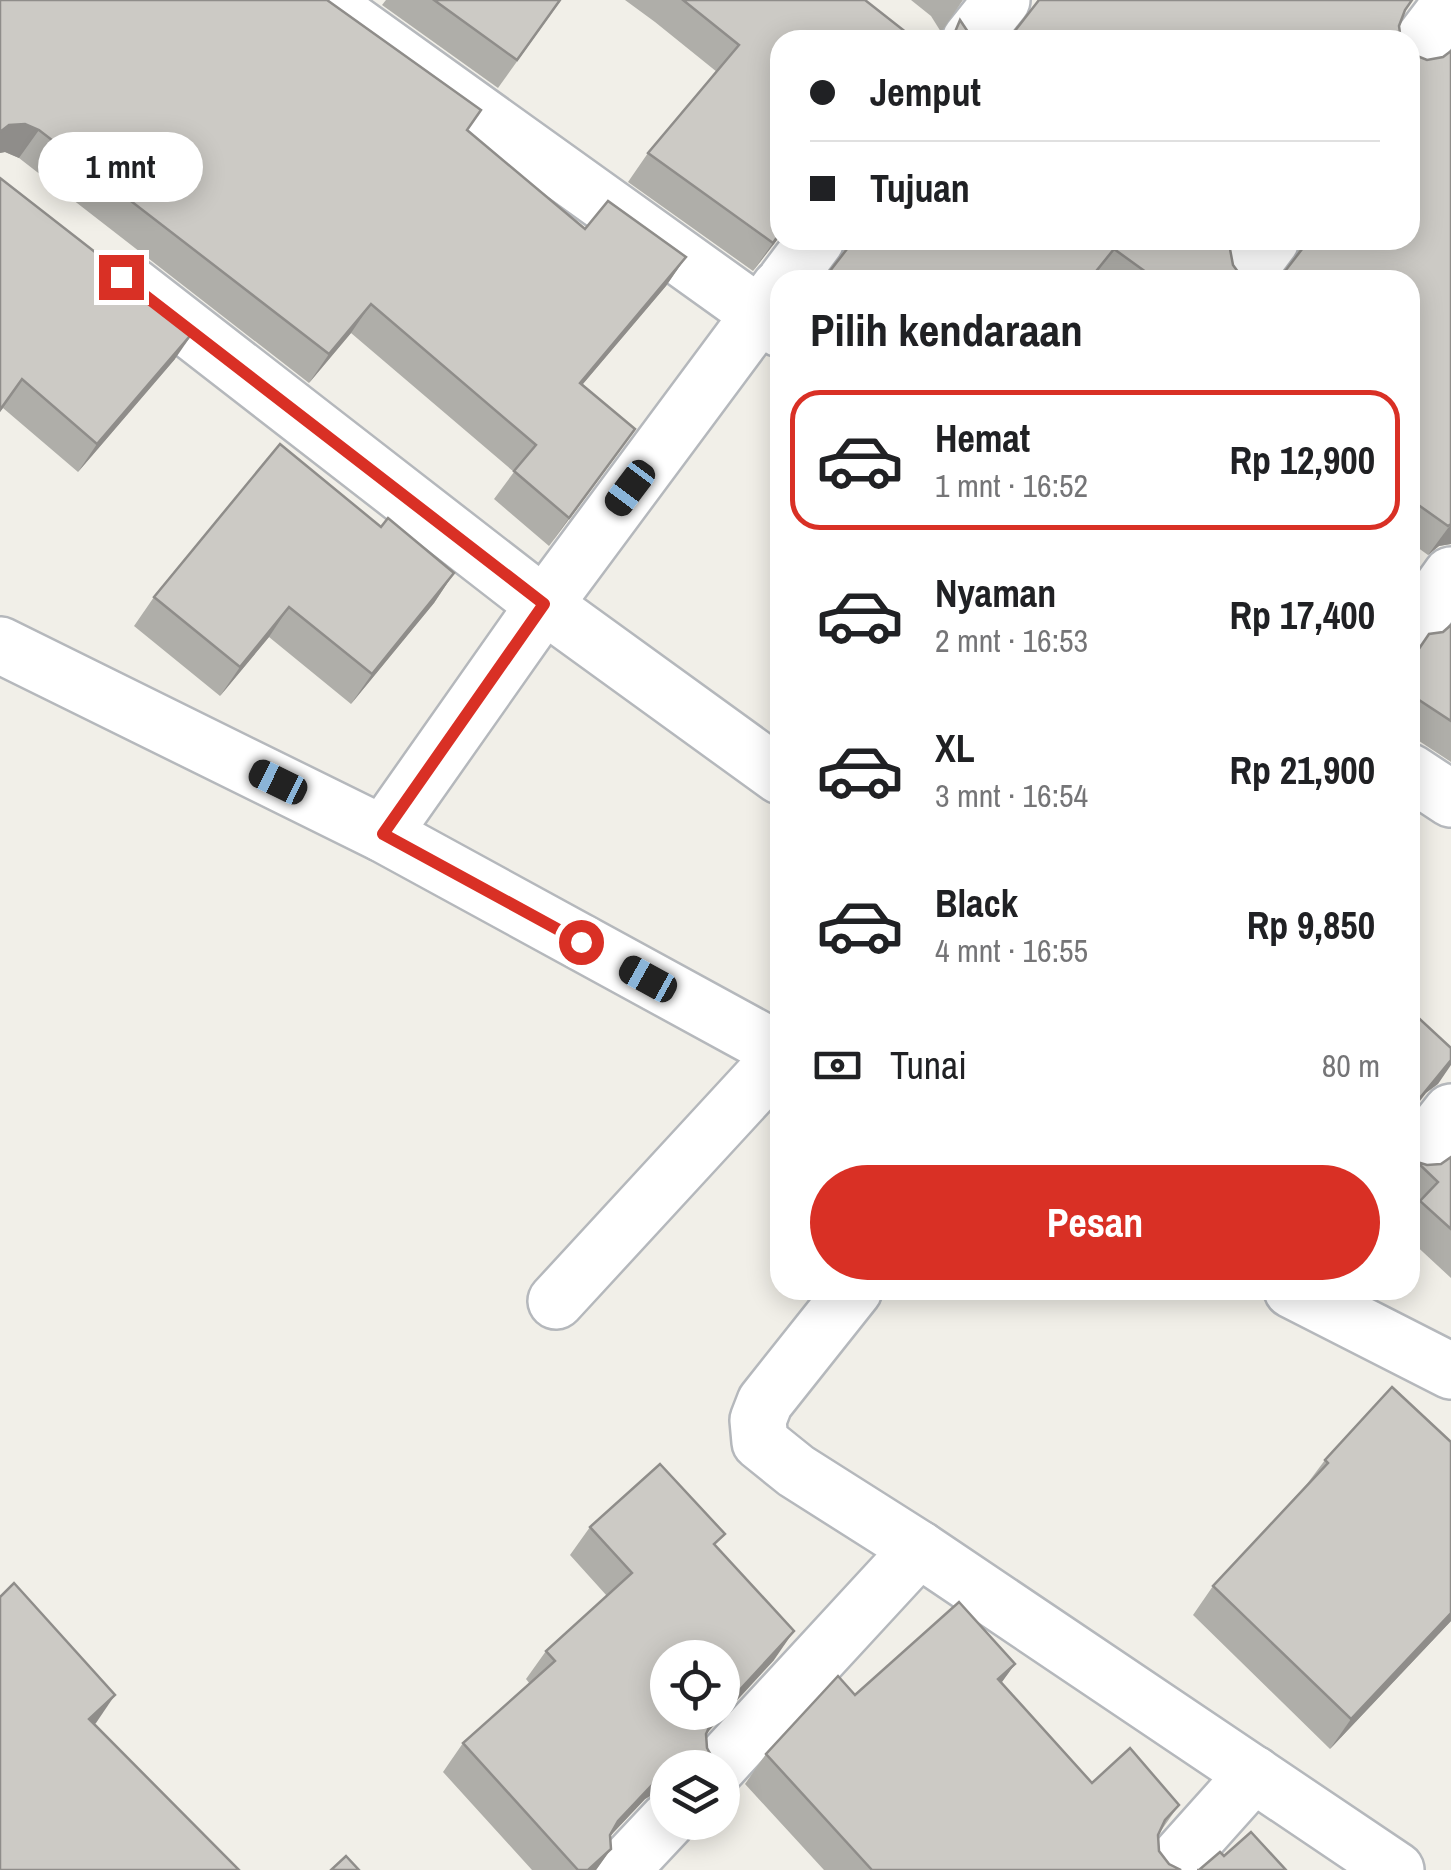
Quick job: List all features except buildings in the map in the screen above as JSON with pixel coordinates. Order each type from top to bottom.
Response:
[{"type":"street","points":[[321,0],[770,299]]},
{"type":"street","points":[[978,30],[1002,0]]},
{"type":"street","points":[[1420,44],[1451,3]]},
{"type":"street","points":[[1248,270],[1263,250]]},
{"type":"street","points":[[93,255],[544,604],[770,769]]},
{"type":"street","points":[[383,834],[544,604],[770,311]]},
{"type":"street","points":[[1420,618],[1451,576]]},
{"type":"street","points":[[0,645],[383,834],[770,1049]]},
{"type":"street","points":[[1420,779],[1451,799]]},
{"type":"street","points":[[556,1301],[770,1066]]},
{"type":"street","points":[[1420,1151],[1451,1112]]},
{"type":"street","points":[[846,1300],[764,1402],[758,1420],[760,1442],[796,1471],[919,1548],[1396,1870]]},
{"type":"street","points":[[1319,1300],[1451,1371]]},
{"type":"street","points":[[734,1750],[919,1548]]},
{"type":"street","points":[[1168,1870],[1254,1774]]},
{"type":"street","points":[[621,1870],[650,1839]]},
{"type":"route","points":[[121,277],[544,604],[383,834],[581,942]]}]
